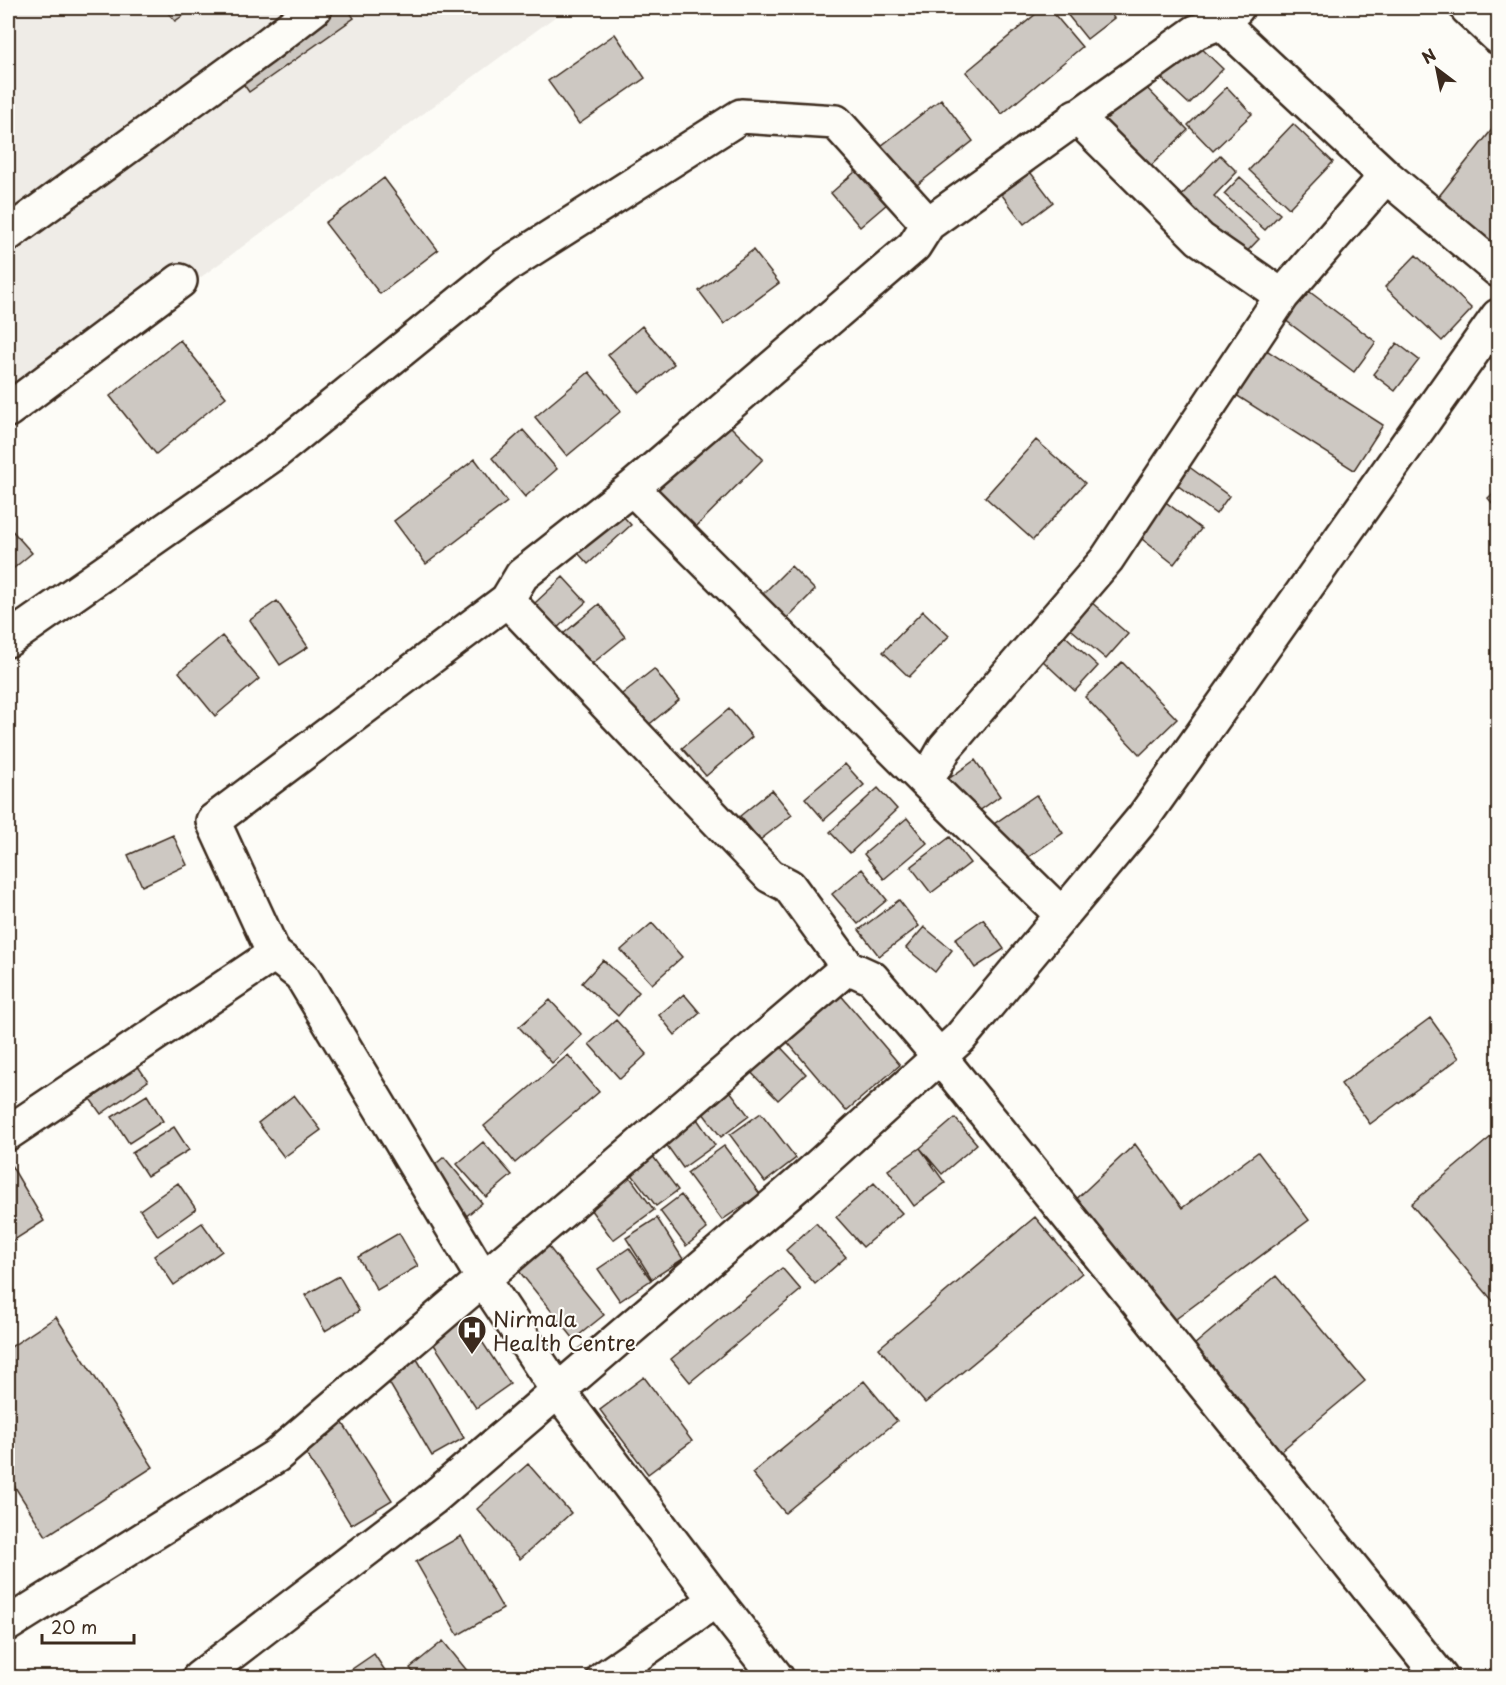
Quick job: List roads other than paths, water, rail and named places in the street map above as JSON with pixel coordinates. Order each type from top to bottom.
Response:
[{"type":"street","points":[[8,234],[315,8]]},
{"type":"street","points":[[1467,8],[1498,37]]},
{"type":"street","points":[[777,1677],[558,1391],[484,1280],[301,975],[274,954],[213,821],[507,600],[522,575],[632,488],[914,246],[928,224],[1196,32],[1229,15],[1386,176],[1498,270]]},
{"type":"street","points":[[8,640],[271,456],[505,266],[741,116],[836,122],[928,224]]},
{"type":"street","points":[[1076,116],[1200,239],[1282,296]]},
{"type":"street","points":[[926,782],[945,748],[1107,559],[1282,296],[1386,176]]},
{"type":"street","points":[[8,410],[180,281]]},
{"type":"street","points":[[199,1677],[432,1499],[803,1180],[960,1038],[1143,818],[1498,316]]},
{"type":"street","points":[[632,488],[1062,915]]},
{"type":"street","points":[[507,600],[770,876],[789,886],[849,967],[872,978],[939,1056],[1441,1677]]},
{"type":"street","points":[[8,1133],[274,954]]},
{"type":"street","points":[[8,1624],[276,1456],[849,967]]},
{"type":"street","points":[[604,1677],[716,1600]]},
{"type":"place","name":"Nirmala Health Centre","points":[[472,1356]]}]
